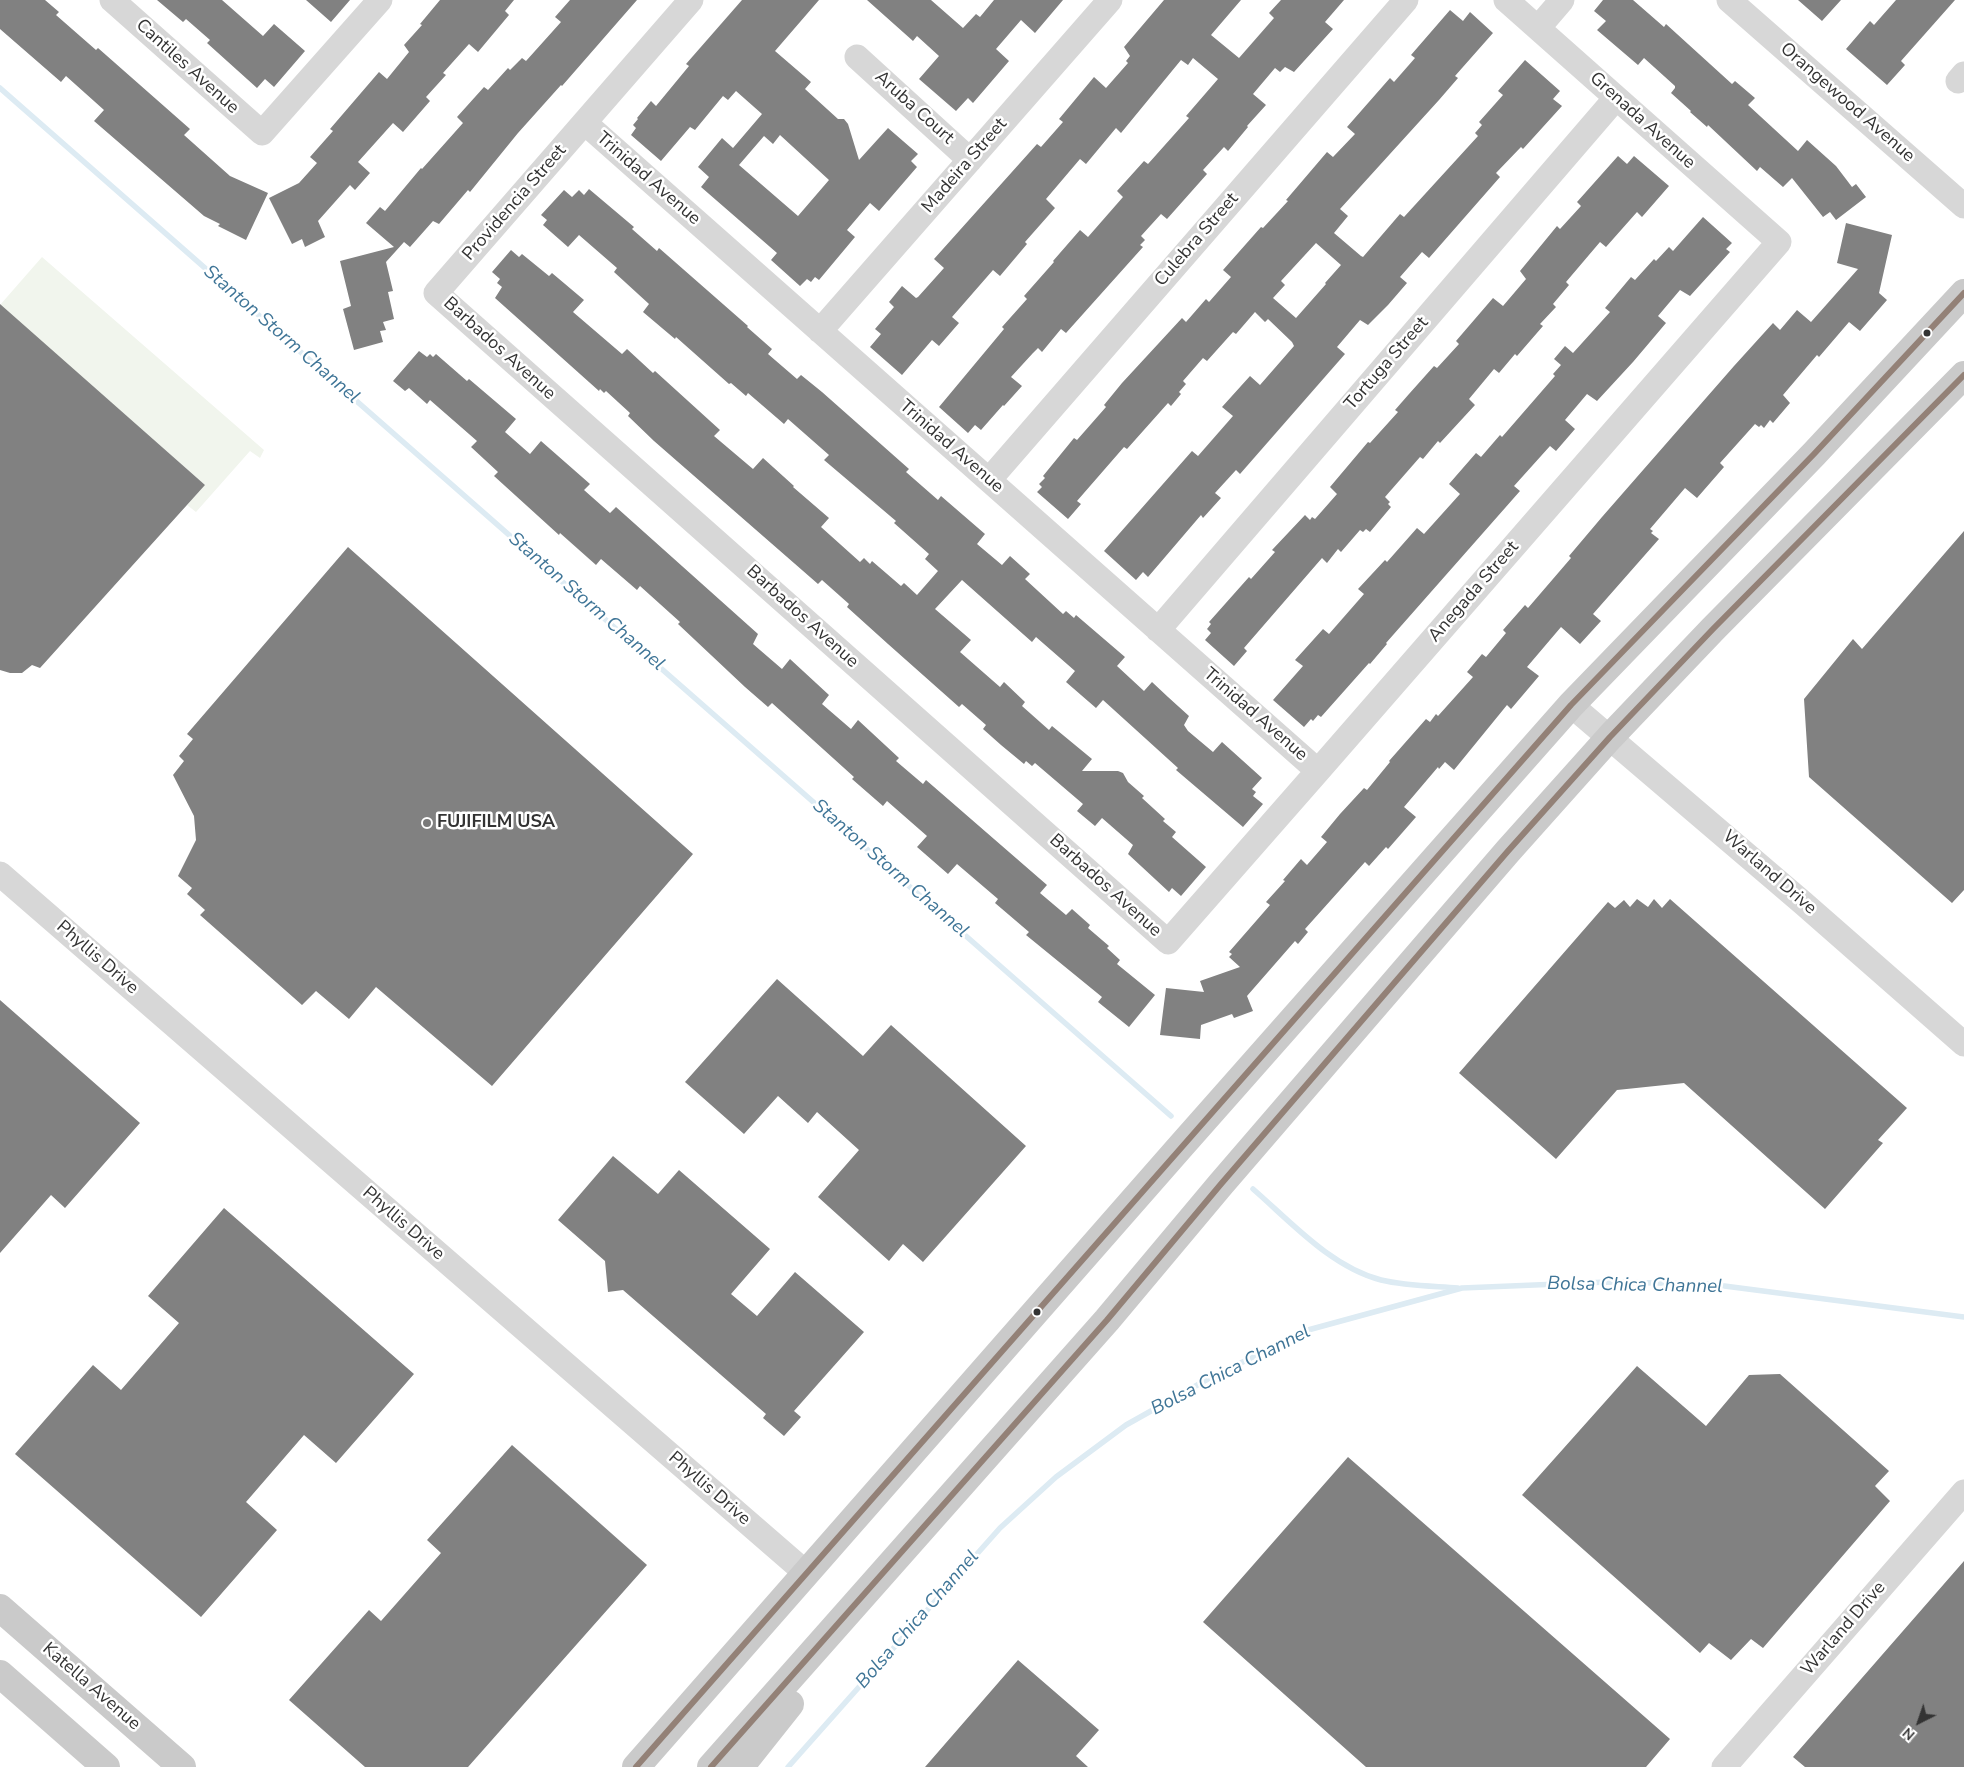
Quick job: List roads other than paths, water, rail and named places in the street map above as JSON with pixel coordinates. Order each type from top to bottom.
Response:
[{"type":"main road","points":[[636,1767],[1180,1146],[1571,705],[1814,454],[1964,293]]},
{"type":"main road","points":[[711,1767],[1107,1320],[1221,1184],[1508,851],[1610,737],[1706,636],[1964,374]]},
{"type":"main road","name":"Katella Avenue","points":[[0,1608],[182,1767]]},
{"type":"main road","points":[[740,1767],[818,1669],[833,1630]]},
{"type":"main road","points":[[0,1674],[106,1767]]},
{"type":"street","name":"Cantiles Avenue","points":[[112,0],[262,133],[380,0]]},
{"type":"street","name":"Providencia Street","points":[[436,293],[691,0]]},
{"type":"street","name":"Madeira Street","points":[[820,331],[1110,0]]},
{"type":"street","name":"Culebra Street","points":[[988,480],[1406,0]]},
{"type":"street","name":"Grenada Avenue","points":[[1506,0],[1779,242]]},
{"type":"street","points":[[1538,28],[1562,0]]},
{"type":"street","name":"Orangewood Avenue","points":[[1729,0],[1964,206]]},
{"type":"street","name":"Aruba Court","points":[[857,57],[970,160]]},
{"type":"street","name":"Tortuga Street","points":[[1158,630],[1616,98]]},
{"type":"street","name":"Trinidad Avenue","points":[[585,123],[1318,771]]},
{"type":"street","name":"Anegada Street","points":[[1168,942],[1779,242]]},
{"type":"street","name":"Barbados Avenue","points":[[436,293],[1168,942]]},
{"type":"street","name":"Warland Drive","points":[[1571,705],[1796,896],[1964,1044]]},
{"type":"street","name":"Phyllis Drive","points":[[0,874],[806,1574]]},
{"type":"street","name":"Warland Drive","points":[[1724,1767],[1964,1492]]},
{"type":"waterway","name":"Stanton Storm Channel","points":[[0,88],[1171,1116]]},
{"type":"waterway","name":"Stanton Storm Channel","points":[[1253,1189],[1312,1242],[1345,1265],[1363,1274],[1400,1284],[1458,1288]]},
{"type":"waterway","name":"Bolsa Chica Channel","points":[[788,1767],[1000,1528],[1056,1477],[1126,1425],[1208,1379],[1308,1330],[1462,1288],[1607,1282],[1709,1284],[1964,1317]]},
{"type":"place","name":"FUJIFILM USA","points":[[427,823]]}]
